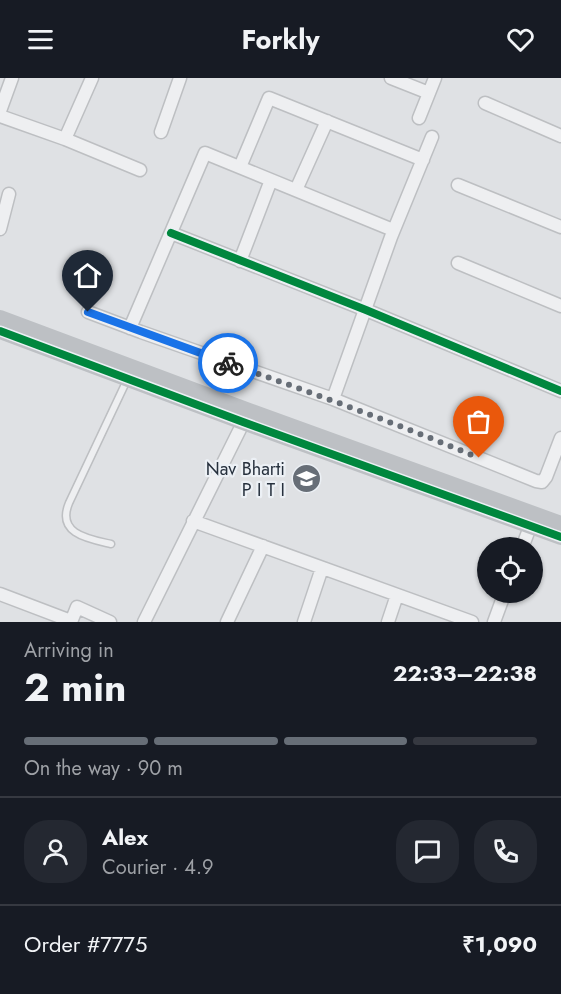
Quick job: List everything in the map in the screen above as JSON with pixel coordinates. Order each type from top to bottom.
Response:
[{"type":"street","points":[[0,111],[12,78]]},
{"type":"street","points":[[65,139],[92,78]]},
{"type":"street","points":[[161,132],[180,78]]},
{"type":"street","points":[[391,78],[429,93]]},
{"type":"street","points":[[419,118],[435,78]]},
{"type":"street","points":[[240,167],[269,98],[423,160]]},
{"type":"street","points":[[485,103],[561,136]]},
{"type":"street","points":[[0,116],[65,139],[140,170]]},
{"type":"street","points":[[296,190],[327,121]]},
{"type":"street","points":[[333,399],[393,230],[432,137]]},
{"type":"street","points":[[130,328],[205,153],[393,230]]},
{"type":"street","points":[[240,261],[272,180]]},
{"type":"street","points":[[459,185],[561,227]]},
{"type":"street","points":[[0,228],[9,194]]},
{"type":"street","points":[[171,234],[366,310],[561,391]]},
{"type":"street","points":[[458,263],[561,306]]},
{"type":"street","points":[[88,312],[410,428],[536,481],[542,482],[546,477],[561,438]]},
{"type":"street","points":[[0,318],[246,417],[532,521],[561,537]]},
{"type":"street","points":[[0,331],[128,379],[246,417]]},
{"type":"street","points":[[144,622],[246,417]]},
{"type":"street","points":[[193,521],[467,621]]},
{"type":"street","points":[[532,521],[561,524]]},
{"type":"street","points":[[526,537],[532,521]]},
{"type":"street","points":[[227,622],[263,546]]},
{"type":"street","points":[[304,622],[322,568]]},
{"type":"street","points":[[0,594],[71,622],[77,608],[110,622]]},
{"type":"street","points":[[388,622],[398,595]]},
{"type":"street","points":[[494,622],[501,603]]},
{"type":"lane","points":[[111,544],[90,540],[80,535],[67,523],[66,516],[69,503],[128,379]]},
{"type":"cycle path","points":[[171,233],[366,310],[561,391]]},
{"type":"cycle path","points":[[0,331],[561,537]]},
{"type":"way so far","points":[[228,363],[410,428],[479,458]]},
{"type":"place","name":"Nav Bharti P I T I","points":[[306,479]]},
{"type":"route","points":[[88,312],[228,363]]}]
